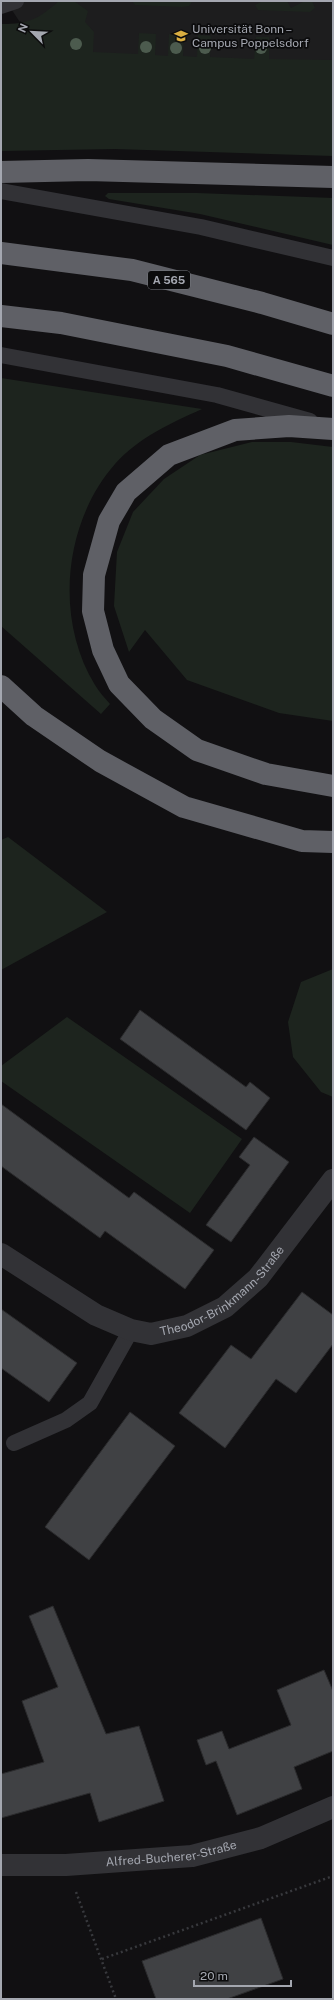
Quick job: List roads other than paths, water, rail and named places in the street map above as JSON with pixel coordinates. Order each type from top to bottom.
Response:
[{"type":"highway","points":[[1,172],[88,170],[333,177]]},
{"type":"highway","name":"A 565","points":[[1,253],[132,270],[262,303],[333,324]]},
{"type":"highway","points":[[1,316],[61,323],[227,356],[333,386]]},
{"type":"highway","points":[[333,428],[289,426],[235,430],[170,455],[126,492],[109,521],[94,575],[93,611],[103,650],[119,684],[153,719],[197,750],[266,774],[333,786]]},
{"type":"highway","points":[[1,686],[34,716],[100,761],[184,807],[302,841],[333,842]]},
{"type":"street","name":"Theodor-Brinkmann-Straße","points":[[1,1254],[96,1315],[131,1330],[151,1334],[187,1326],[225,1307],[258,1278],[333,1180]]},
{"type":"street","name":"Alfred-Bucherer-Straße","points":[[1,1865],[66,1865],[192,1856],[260,1838],[333,1807]]},
{"type":"lane","points":[[1,6],[16,1]]},
{"type":"lane","points":[[1,191],[201,227],[333,258]]},
{"type":"lane","points":[[1,355],[217,396],[333,428]]},
{"type":"lane","points":[[14,1443],[66,1420],[90,1403],[131,1330]]},
{"type":"place","name":"Universität Bonn – Campus Poppelsdorf","points":[[181,36]]}]
